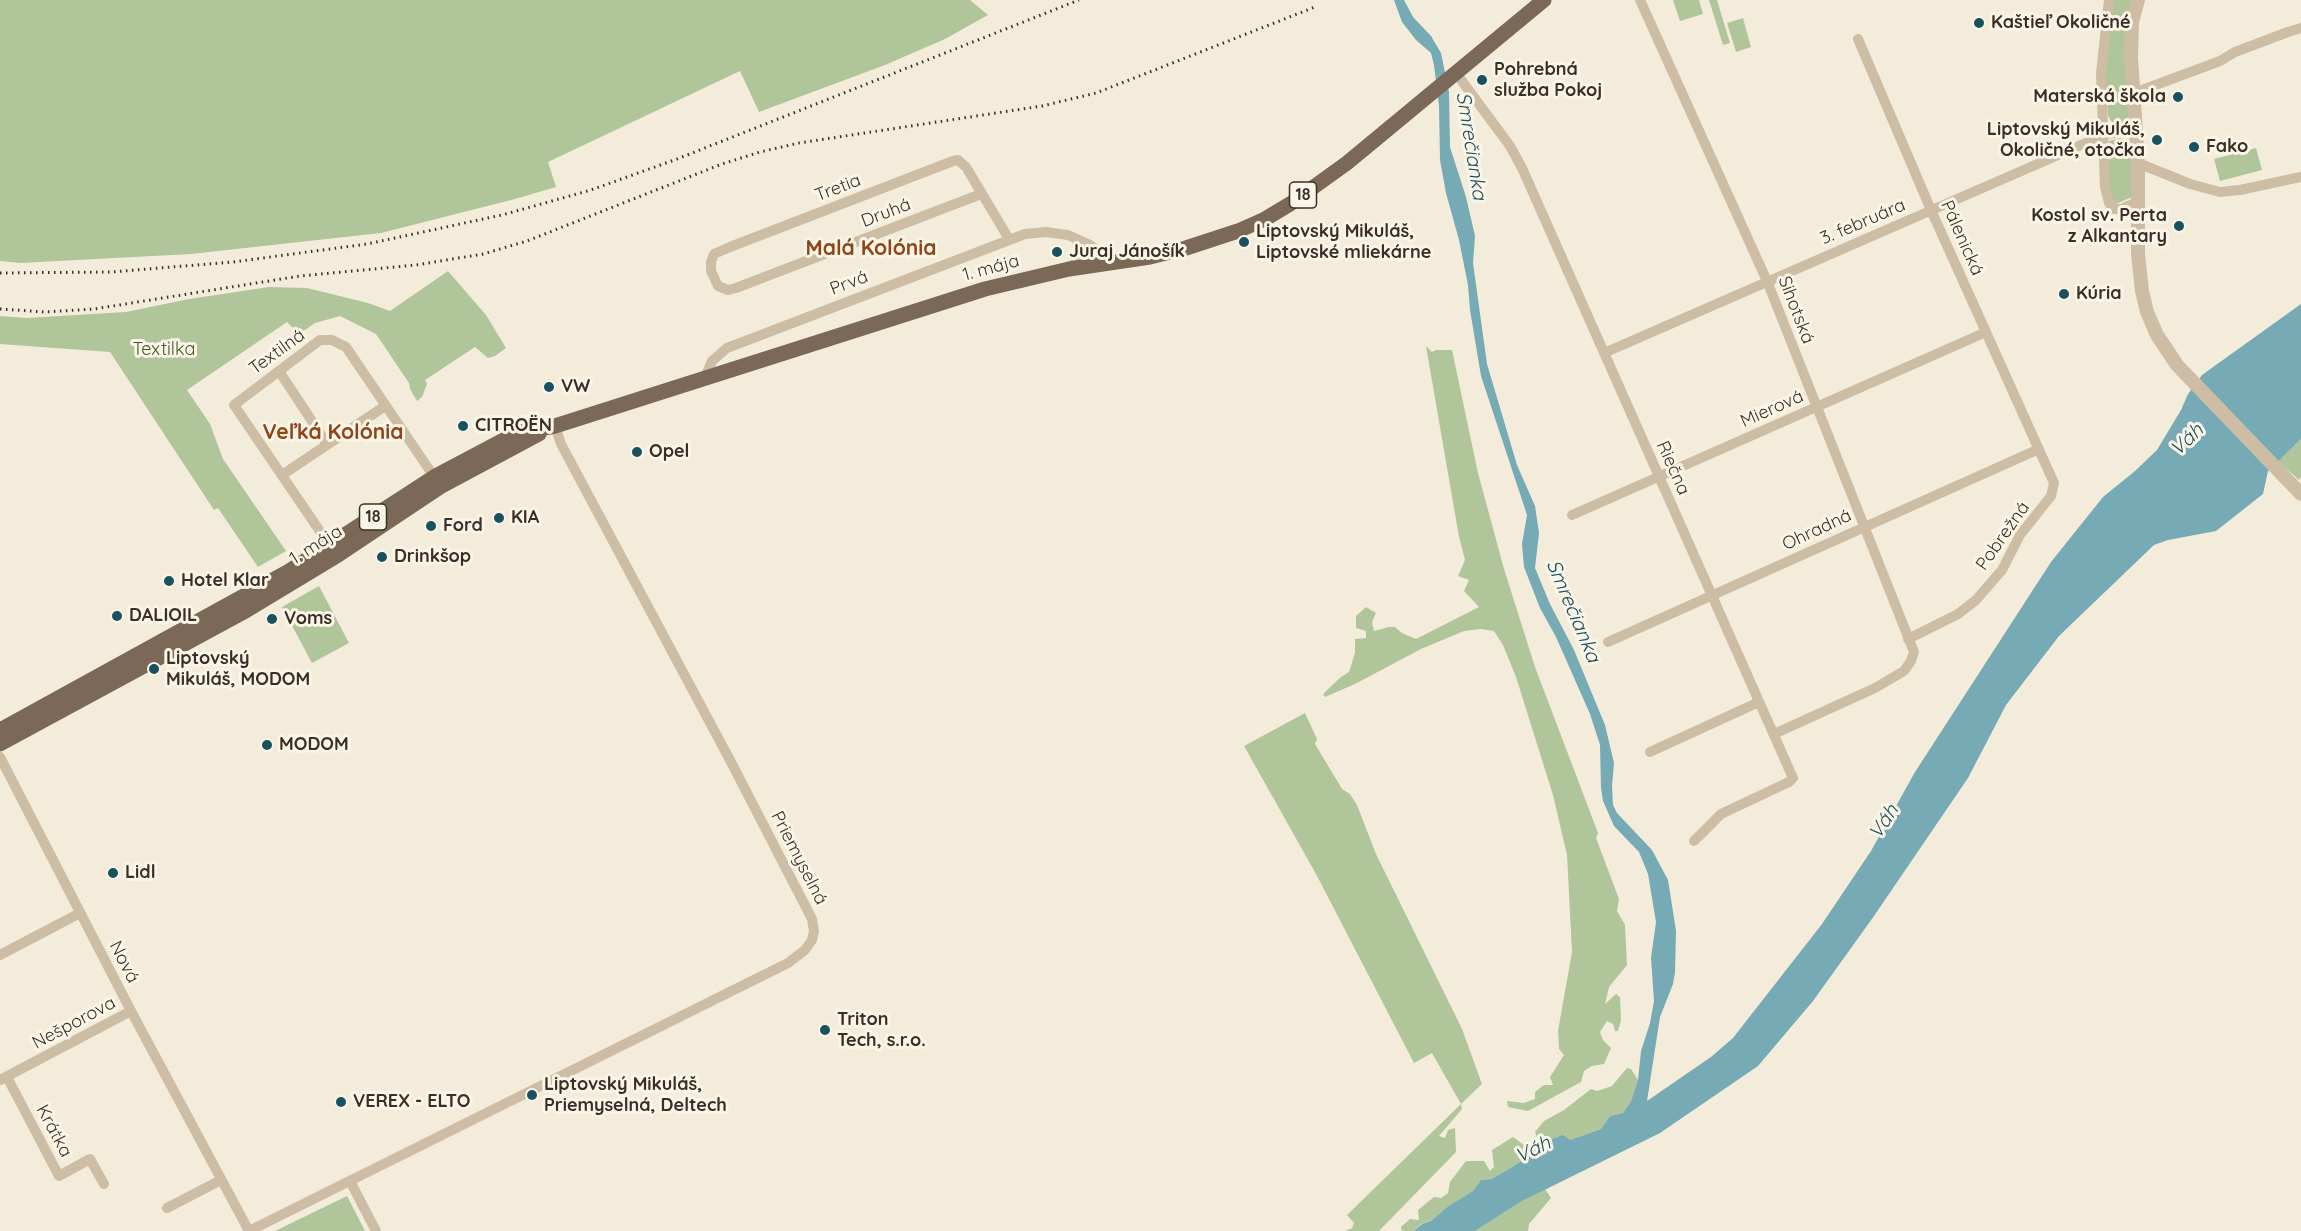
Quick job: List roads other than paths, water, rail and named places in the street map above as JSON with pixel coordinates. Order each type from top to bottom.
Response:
[{"type":"main road","name":"18","points":[[1454,75],[1544,0]]},
{"type":"main road","name":"1. mája","points":[[0,730],[233,604],[517,434],[555,426],[985,289],[1069,269],[1156,256],[1202,244],[1238,231],[1265,219],[1316,187],[1454,75]]},
{"type":"main road","name":"1. mája","points":[[0,744],[242,613],[306,575],[437,482]]},
{"type":"street","name":"Sihotská","points":[[1640,0],[1767,281],[1908,639]]},
{"type":"street","points":[[2109,0],[2101,73],[2105,188],[2109,203],[2114,209],[2121,209],[2137,202]]},
{"type":"street","points":[[2138,0],[2132,33],[2140,274],[2147,312],[2163,346],[2188,377],[2301,494]]},
{"type":"street","points":[[2134,93],[2301,28]]},
{"type":"street","name":"Pálenická","points":[[1858,39],[2039,449]]},
{"type":"street","name":"Riečna","points":[[1454,75],[1510,146],[1522,168],[1793,778],[1721,814],[1694,841]]},
{"type":"street","name":"3. februára","points":[[1604,353],[2104,135],[2136,128]]},
{"type":"street","name":"Tretia","points":[[736,288],[728,290],[718,286],[711,271],[714,254],[958,160],[966,167],[981,194]]},
{"type":"street","points":[[2138,163],[2190,184],[2220,192],[2295,178]]},
{"type":"street","points":[[981,194],[1009,239]]},
{"type":"street","name":"Druhá","points":[[736,288],[981,194]]},
{"type":"street","name":"Prvá","points":[[705,378],[712,361],[727,348],[1009,239],[1039,232],[1060,234],[1077,238],[1118,262]]},
{"type":"street","points":[[1069,269],[1078,255],[1077,238]]},
{"type":"street","name":"Mierová","points":[[1572,515],[1986,332]]},
{"type":"street","name":"Textilná","points":[[330,546],[234,405],[321,340],[338,342],[346,347],[437,482]]},
{"type":"street","points":[[279,371],[327,444]]},
{"type":"street","points":[[282,475],[385,406]]},
{"type":"street","name":"Priemyselná","points":[[249,1231],[788,963],[801,955],[812,940],[814,931],[812,919],[561,444],[555,426]]},
{"type":"street","name":"Ohradná","points":[[1608,642],[2039,449]]},
{"type":"street","name":"Pobrežná","points":[[1908,639],[1967,609],[2002,570],[2020,535],[2051,496],[2054,487],[2052,477],[2039,449]]},
{"type":"street","points":[[1774,734],[1875,688],[1904,670],[1913,657],[1908,639]]},
{"type":"street","points":[[1650,752],[1759,702]]},
{"type":"street","name":"Nová","points":[[0,757],[131,1011],[249,1231]]},
{"type":"street","points":[[0,955],[80,913]]},
{"type":"street","name":"Nešporova","points":[[3,1078],[131,1011]]},
{"type":"street","name":"Krátka","points":[[3,1078],[59,1176],[90,1159],[104,1184]]},
{"type":"street","points":[[167,1209],[222,1180]]},
{"type":"street","points":[[350,1181],[376,1231]]},
{"type":"water","name":"Váh","points":[[1394,0],[1404,0],[1413,17],[1431,36],[1441,53],[1449,92],[1450,147],[1466,197],[1475,236],[1473,263],[1487,364],[1517,465],[1535,506],[1539,533],[1535,568],[1550,604],[1574,650],[1605,725],[1614,763],[1613,805],[1617,813],[1652,850],[1668,880],[1676,931],[1675,972],[1673,984],[1660,1017],[1647,1101],[1711,1057],[1733,1038],[1822,924],[1871,851],[1915,772],[2051,562],[2103,497],[2157,450],[2188,394],[2202,375],[2301,304],[2301,439],[2268,471],[2263,494],[2216,531],[2154,545],[2059,636],[2006,705],[1968,778],[1874,916],[1813,1001],[1758,1066],[1660,1133],[1522,1201],[1475,1231],[1414,1231],[1473,1191],[1481,1180],[1492,1179],[1535,1153],[1547,1141],[1563,1135],[1570,1140],[1601,1129],[1610,1116],[1623,1113],[1631,1101],[1638,1080],[1641,1051],[1654,1001],[1651,958],[1656,922],[1648,874],[1639,852],[1614,826],[1603,801],[1600,745],[1590,714],[1556,637],[1540,608],[1524,567],[1522,544],[1527,515],[1481,376],[1468,285],[1440,160],[1439,106],[1434,65],[1431,53],[1416,40],[1402,22]]},
{"type":"railway","points":[[0,273],[111,272],[233,262],[367,244],[502,215],[591,190],[677,159],[1079,0]]},
{"type":"railway","points":[[0,309],[45,312],[94,309],[300,276],[416,265],[483,254],[527,241],[722,164],[760,152],[799,143],[1042,106],[1096,93],[1315,7]]},
{"type":"place","name":"Kaštieľ Okoličné","points":[[1979,23]]},
{"type":"place","name":"Pohrebná služba Pokoj","points":[[1482,80]]},
{"type":"place","name":"Materská škola","points":[[2178,97]]},
{"type":"place","name":"Liptovský Mikuláš, Okoličné, otočka","points":[[2157,140]]},
{"type":"place","name":"Fako","points":[[2194,147]]},
{"type":"place","name":"Kostol sv. Perta z Alkantary","points":[[2179,226]]},
{"type":"place","name":"Liptovský Mikuláš, Liptovské mliekárne","points":[[1244,242]]},
{"type":"place","name":"Juraj Jánošík","points":[[1057,252]]},
{"type":"place","name":"Kúria","points":[[2064,294]]},
{"type":"place","name":"VW","points":[[549,387]]},
{"type":"place","name":"CITROËN","points":[[463,426]]},
{"type":"place","name":"Opel","points":[[637,452]]},
{"type":"place","name":"KIA","points":[[499,518]]},
{"type":"place","name":"Ford","points":[[431,526]]},
{"type":"place","name":"Drinkšop","points":[[382,557]]},
{"type":"place","name":"Hotel Klar","points":[[169,581]]},
{"type":"place","name":"DALIOIL","points":[[117,616]]},
{"type":"place","name":"Voms","points":[[272,619]]},
{"type":"place","name":"Liptovský Mikuláš, MODOM","points":[[154,669]]},
{"type":"place","name":"MODOM","points":[[267,745]]},
{"type":"place","name":"Lidl","points":[[113,873]]},
{"type":"place","name":"Triton Tech, s.r.o.","points":[[825,1030]]},
{"type":"place","name":"Liptovský Mikuláš, Priemyselná, Deltech","points":[[532,1095]]},
{"type":"place","name":"VEREX - ELTO","points":[[341,1102]]},
{"type":"district","name":"Malá Kolónia","points":[[871,249]]},
{"type":"district","name":"Veľká Kolónia","points":[[333,433]]},
{"type":"water label","name":"Smrečianka","points":[[1471,146]]},
{"type":"water label","name":"Smrečianka","points":[[1573,611]]},
{"type":"park label","name":"Textilka","points":[[164,350]]}]
